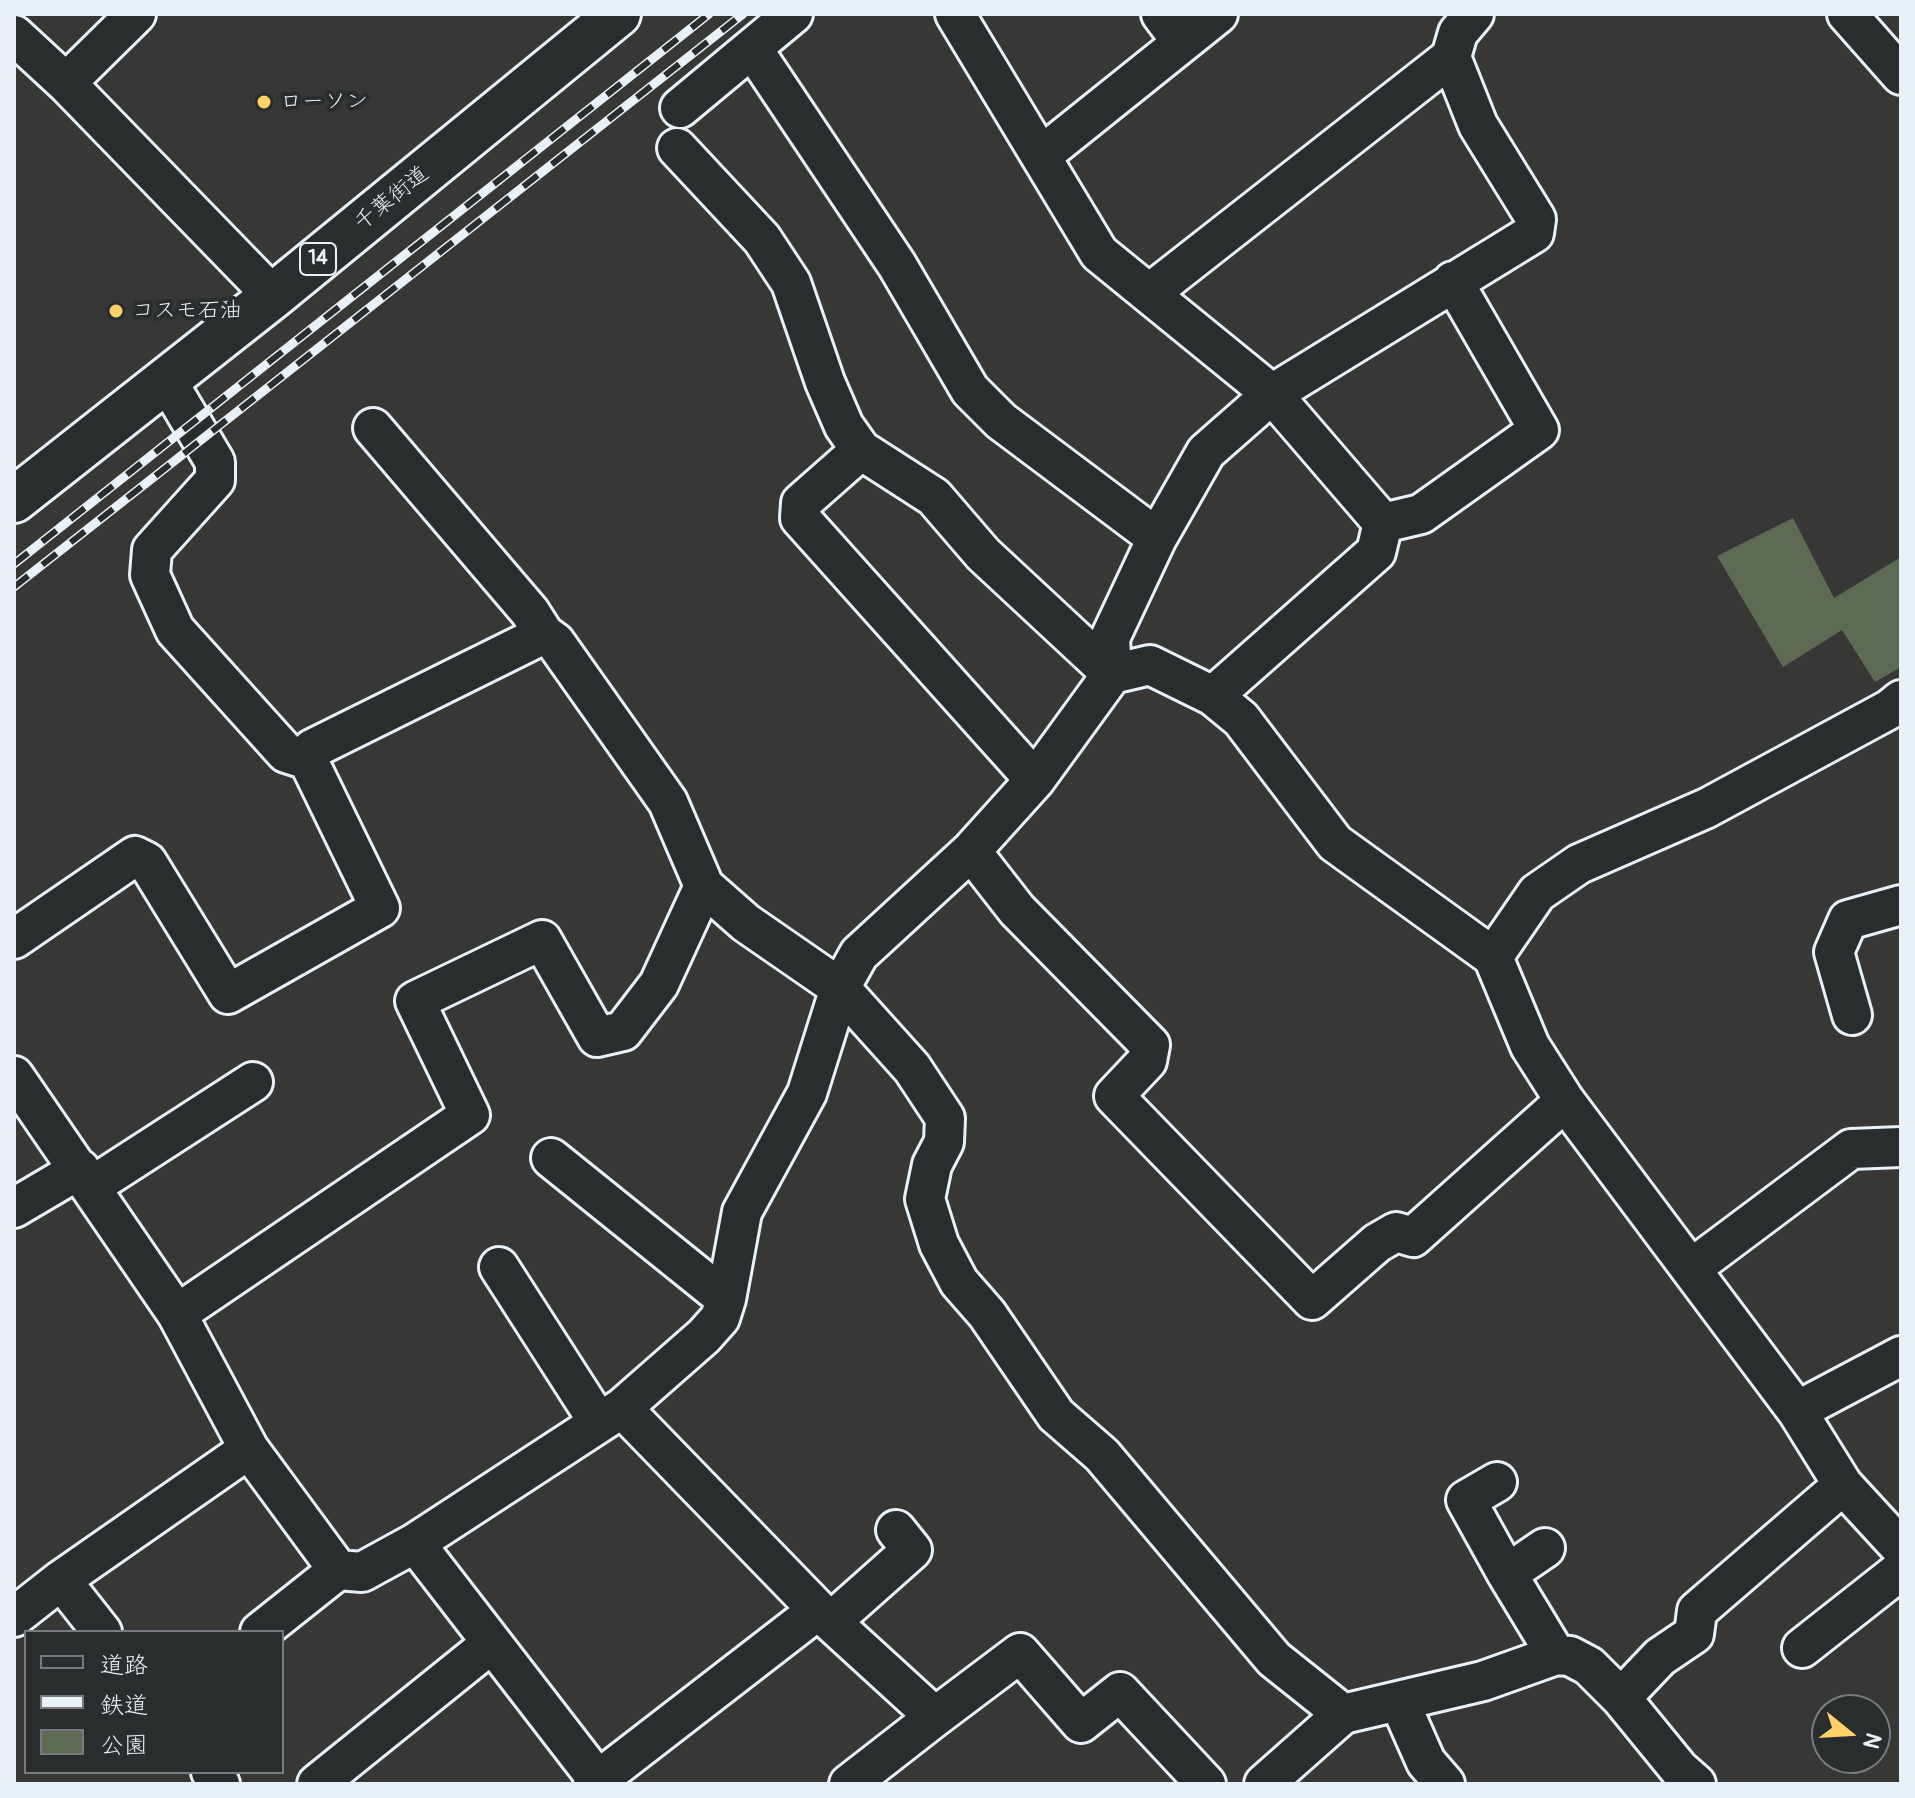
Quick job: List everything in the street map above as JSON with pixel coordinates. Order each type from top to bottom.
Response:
[{"type":"highway","name":"千葉街道","points":[[14,500],[273,296],[618,14]]},
{"type":"street","points":[[66,83],[136,14]]},
{"type":"street","points":[[680,108],[793,14]]},
{"type":"street","points":[[955,14],[1099,253],[1272,394],[1383,523]]},
{"type":"street","points":[[1041,156],[1172,28],[1218,14]]},
{"type":"street","points":[[1150,293],[1451,57],[1458,33],[1474,14]]},
{"type":"street","points":[[1847,14],[1901,75]]},
{"type":"street","points":[[14,35],[66,83],[273,296]]},
{"type":"street","points":[[752,48],[897,265],[970,390],[1001,421],[1157,538]]},
{"type":"street","points":[[263,1630],[338,1570],[362,1572],[415,1543],[610,1415],[704,1336],[720,1318],[742,1212],[807,1093],[840,988],[859,954],[971,851],[1035,780],[1112,674],[1110,638],[1157,538],[1206,452],[1272,394],[1534,233],[1536,219],[1478,125],[1451,57]]},
{"type":"street","points":[[677,148],[762,239],[791,283],[825,382],[844,426],[861,450],[934,497],[983,554],[1112,674]]},
{"type":"street","points":[[1383,523],[1421,514],[1539,430],[1453,281]]},
{"type":"street","points":[[167,381],[215,462],[215,480],[152,550],[150,575],[175,630],[286,753],[308,760]]},
{"type":"street","points":[[373,428],[530,612],[544,634],[555,642],[668,802],[704,886],[746,923],[840,988],[912,1068],[945,1118],[944,1142],[932,1165],[925,1199],[939,1244],[959,1282],[987,1314],[1056,1415],[1102,1455],[1274,1659],[1343,1714]]},
{"type":"street","points":[[861,450],[801,503],[800,518],[1035,780]]},
{"type":"street","points":[[1213,696],[1376,552],[1383,523]]},
{"type":"street","points":[[14,939],[135,856],[147,862],[228,994],[380,908],[308,760],[312,749],[544,634]]},
{"type":"street","points":[[1112,674],[1150,665],[1213,696],[1241,719],[1335,843],[1493,957],[1530,1046],[1565,1101],[1797,1411],[1843,1485],[1901,1548]]},
{"type":"street","points":[[1493,957],[1537,893],[1579,864],[1707,808],[1890,709],[1901,700]]},
{"type":"street","points":[[971,851],[1017,910],[1150,1045],[1147,1061],[1114,1096],[1312,1300],[1377,1243],[1396,1232],[1413,1237],[1565,1101]]},
{"type":"street","points":[[177,1314],[470,1115],[415,1001],[542,940],[597,1037],[623,1031],[659,984],[704,886]]},
{"type":"street","points":[[1852,1015],[1834,952],[1848,920],[1901,905]]},
{"type":"street","points":[[14,1076],[177,1314],[249,1449],[338,1570]]},
{"type":"street","points":[[14,1208],[86,1178],[253,1082]]},
{"type":"street","points":[[1692,1268],[1851,1149],[1901,1147]]},
{"type":"street","points":[[551,1158],[726,1299]]},
{"type":"street","points":[[499,1267],[610,1415],[935,1717]]},
{"type":"street","points":[[1797,1411],[1901,1356]]},
{"type":"street","points":[[18,1605],[61,1580],[249,1449]]},
{"type":"street","points":[[1497,1482],[1466,1500],[1556,1655]]},
{"type":"street","points":[[1621,1698],[1660,1657],[1694,1634],[1697,1611],[1843,1485]]},
{"type":"street","points":[[415,1543],[597,1783],[912,1550],[896,1530]]},
{"type":"street","points":[[1507,1574],[1545,1548]]},
{"type":"street","points":[[1802,1648],[1901,1570]]},
{"type":"street","points":[[61,1580],[100,1630]]},
{"type":"street","points":[[317,1784],[492,1643]]},
{"type":"street","points":[[849,1784],[1020,1653],[1081,1723],[1120,1692],[1206,1784]]},
{"type":"street","points":[[1264,1784],[1343,1714],[1483,1681],[1556,1655],[1570,1656],[1589,1666],[1621,1698],[1679,1769],[1696,1784]]},
{"type":"street","points":[[1399,1701],[1426,1762],[1445,1784]]},
{"type":"green space","points":[[1793,518],[1834,598],[1901,557],[1901,667],[1875,682],[1842,630],[1783,667],[1717,556]]},
{"type":"railway","points":[[14,564],[709,14]]},
{"type":"railway","points":[[14,587],[743,14]]},
{"type":"place","name":"ローソン","points":[[264,102]]},
{"type":"place","name":"コスモ石油","points":[[116,311]]}]
